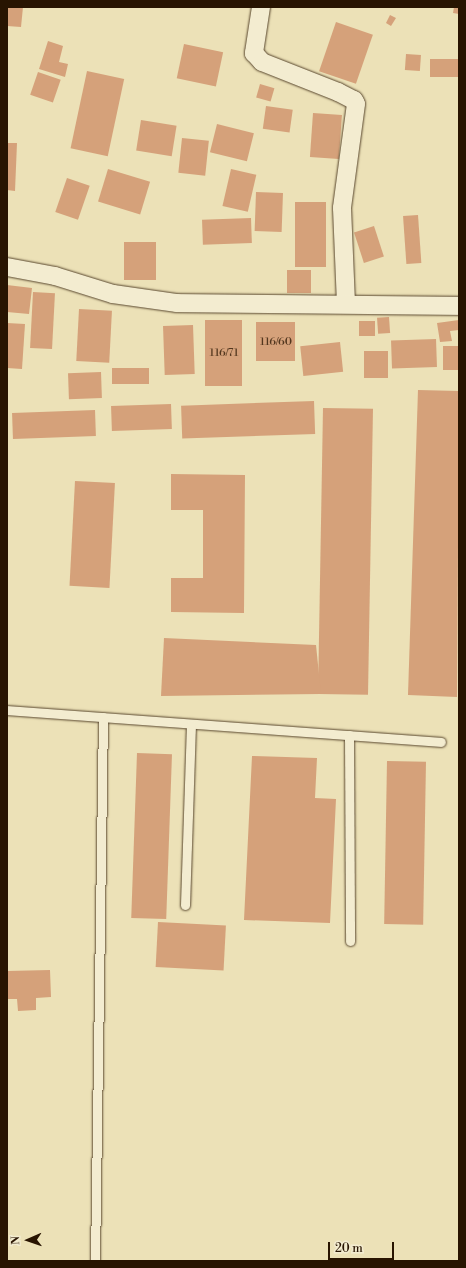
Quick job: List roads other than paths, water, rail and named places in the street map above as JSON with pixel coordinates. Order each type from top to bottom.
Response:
[{"type":"street","points":[[260,7],[254,53],[262,62],[338,92],[354,100],[356,104],[342,208],[346,303]]},
{"type":"street","points":[[7,267],[55,276],[113,294],[177,303],[346,303],[459,306]]},
{"type":"lane","points":[[7,710],[441,742]]},
{"type":"lane","points":[[95,1261],[103,717]]},
{"type":"lane","points":[[185,905],[191,724]]},
{"type":"lane","points":[[349,735],[350,941]]}]
